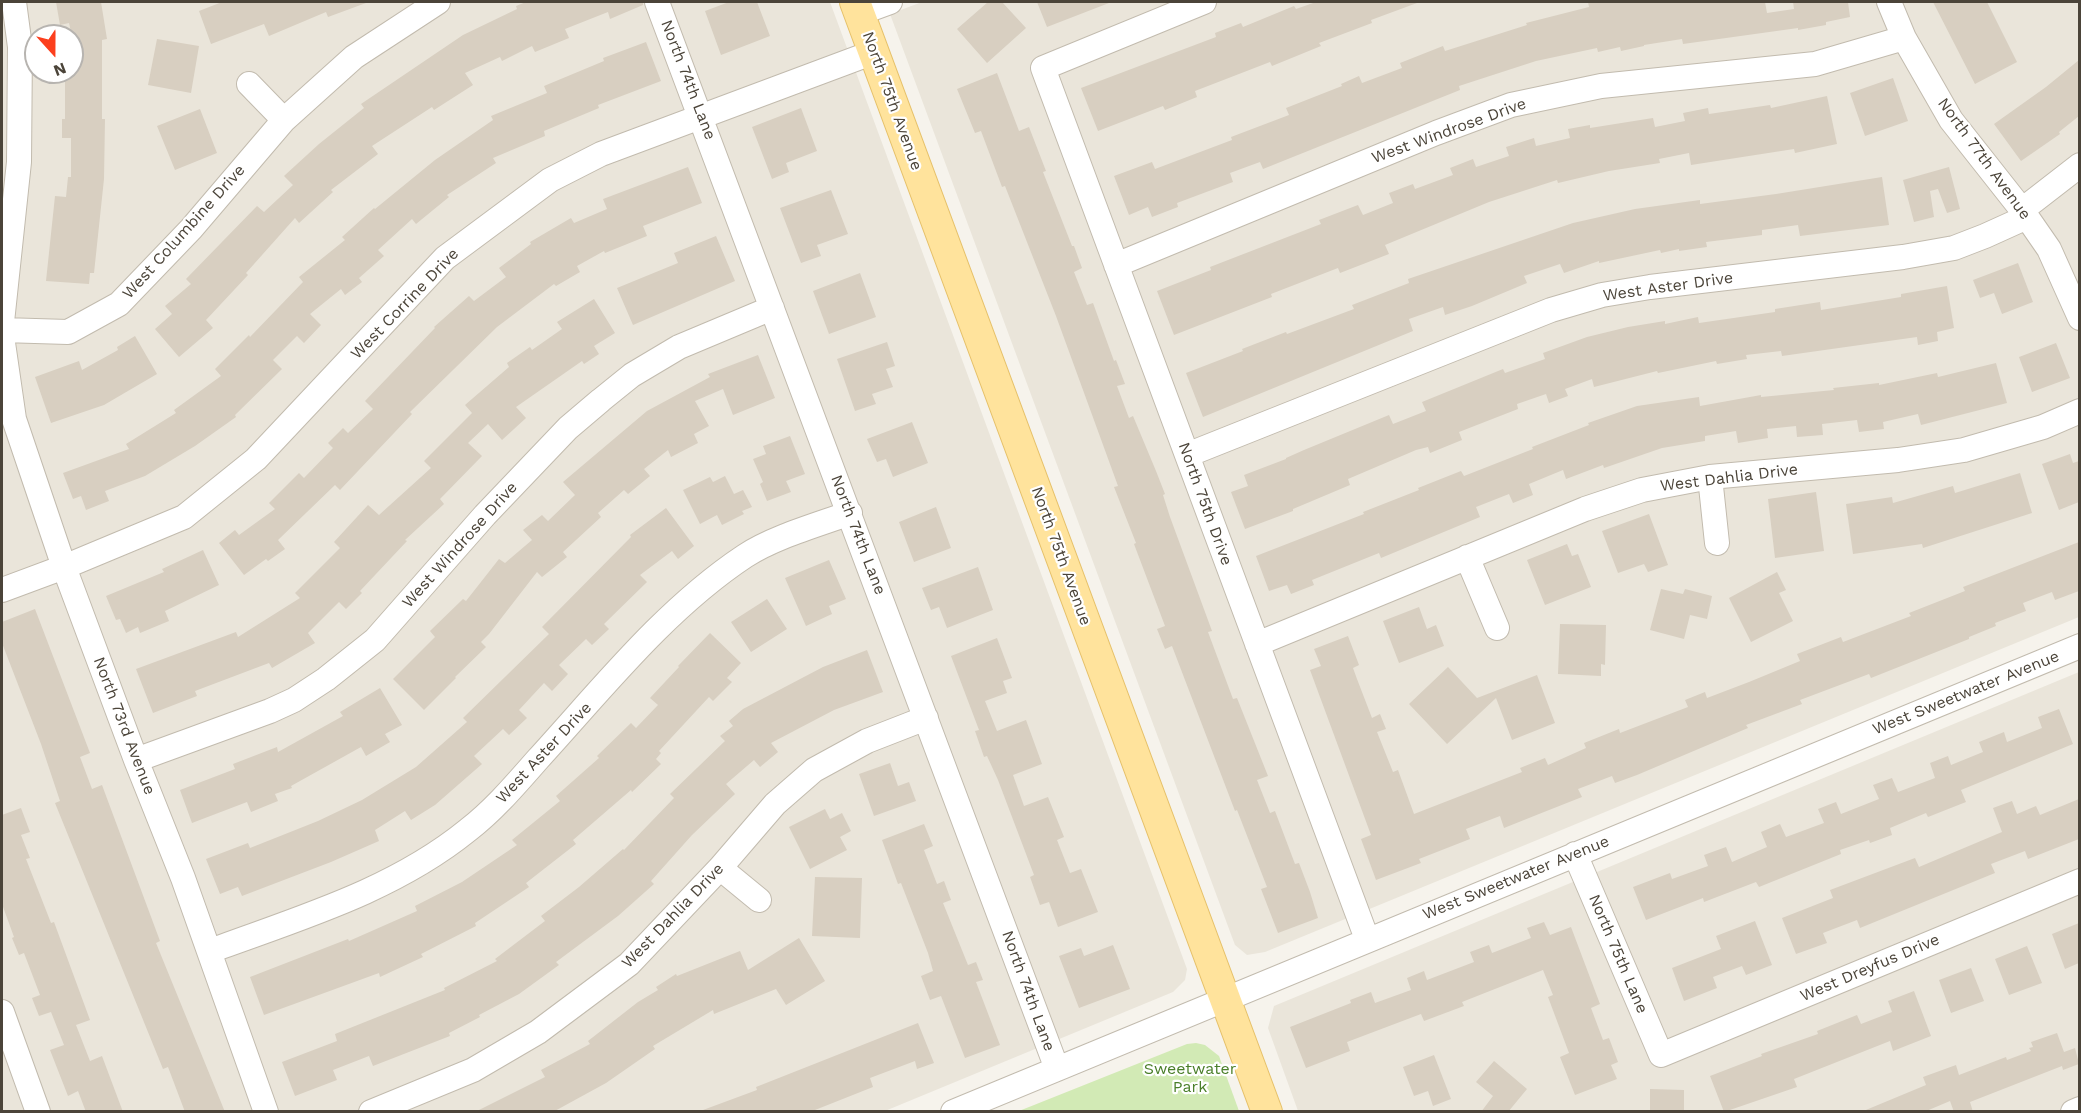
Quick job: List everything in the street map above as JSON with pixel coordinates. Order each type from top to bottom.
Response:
[{"type":"main road","name":"North 75th Avenue","points":[[858,7],[1267,1112]]},
{"type":"street","points":[[2,322],[10,162],[20,47],[14,2]]},
{"type":"street","name":"West Columbine Drive","points":[[2,330],[68,332],[118,304],[191,230],[284,120],[354,57],[438,2]]},
{"type":"street","name":"North 74th Lane","points":[[657,2],[702,116],[1057,1069]]},
{"type":"street","points":[[858,7],[890,2]]},
{"type":"street","name":"North 75th Drive","points":[[1204,2],[1043,68],[1367,939]]},
{"type":"street","name":"North 77th Avenue","points":[[1889,2],[1904,38],[1952,120],[2049,249],[2079,318]]},
{"type":"street","name":"West Windrose Drive","points":[[1116,265],[1436,133],[1511,105],[1601,86],[1815,64],[1904,38]]},
{"type":"street","name":"West Corrine Drive","points":[[2,590],[184,517],[256,459],[446,258],[550,180],[601,154],[874,51]]},
{"type":"street","points":[[249,84],[284,120]]},
{"type":"street","name":"West Aster Drive","points":[[1187,455],[1551,310],[1602,295],[1650,286],[1903,257],[1954,248],[1985,236],[2024,213],[2079,165]]},
{"type":"street","name":"West Windrose Drive","points":[[136,760],[270,711],[294,700],[326,680],[375,640],[485,515],[568,428],[601,400],[632,375],[679,347],[772,308]]},
{"type":"street","name":"North 73rd Avenue","points":[[2,336],[14,419],[64,567],[210,951],[266,1112]]},
{"type":"street","name":"West Dahlia Drive","points":[[1257,644],[1585,508],[1642,490],[1710,477],[1898,460],[1964,450],[2043,427],[2079,411]]},
{"type":"street","points":[[1710,477],[1717,543]]},
{"type":"street","name":"West Aster Drive","points":[[210,951],[361,894],[436,855],[496,806],[665,621],[704,586],[747,555],[780,539],[850,513]]},
{"type":"street","points":[[1467,557],[1497,628]]},
{"type":"street","name":"West Sweetwater Avenue","points":[[953,1112],[2079,646]]},
{"type":"street","name":"West Dahlia Drive","points":[[371,1112],[473,1070],[538,1032],[629,964],[720,868],[775,804],[814,770],[867,741],[926,718]]},
{"type":"street","name":"North 75th Lane","points":[[1575,854],[1661,1055]]},
{"type":"street","points":[[720,868],[759,900]]},
{"type":"street","name":"West Dreyfus Drive","points":[[1661,1055],[2079,881]]},
{"type":"street","points":[[2,1012],[38,1112]]},
{"type":"street","points":[[2073,1112],[2079,1109]]},
{"type":"shaded area","points":[[2,2],[830,2],[1187,969],[1185,980],[1173,992],[885,1111],[2,1112]]},
{"type":"shaded area","points":[[922,2],[2079,2],[2079,617],[1265,952],[1247,955],[1235,945],[890,14]]},
{"type":"shaded area","points":[[2079,672],[2079,1111],[1298,1111],[1268,1028],[1274,1006]]},
{"type":"green space","name":"Sweetwater Park","points":[[1187,1044],[1205,1045],[1219,1056],[1239,1111],[1019,1111]]},
{"type":"building","points":[[56,2],[101,2],[107,39],[102,40],[102,119],[105,119],[104,179],[94,273],[90,273],[89,284],[46,281],[55,196],[66,197],[68,177],[71,177],[71,138],[62,138],[62,119],[65,119],[65,84],[84,84],[84,24],[60,24]]},
{"type":"building","points":[[222,2],[366,3],[328,17],[326,12],[269,36],[264,24],[211,44],[199,11]]},
{"type":"building","points":[[526,2],[643,2],[643,5],[610,19],[608,12],[565,29],[569,38],[535,52],[532,46],[502,61],[500,57],[465,73],[473,85],[434,110],[432,107],[372,146],[378,154],[331,190],[333,192],[299,223],[295,218],[246,273],[248,275],[206,320],[213,328],[179,357],[155,329],[172,314],[165,306],[191,284],[186,279],[257,206],[264,212],[293,185],[284,176],[364,108],[361,104],[463,35],[517,9],[516,6]]},
{"type":"building","points":[[729,2],[757,2],[770,36],[721,55],[705,11]]},
{"type":"building","points":[[988,2],[1002,2],[1026,28],[987,63],[957,29]]},
{"type":"building","points":[[1037,2],[1109,2],[1109,3],[1047,27]]},
{"type":"building","points":[[1316,2],[1417,3],[1371,20],[1372,23],[1319,43],[1321,46],[1272,66],[1270,62],[1195,91],[1197,97],[1165,110],[1163,106],[1098,131],[1081,88],[1216,37],[1215,33],[1241,23],[1243,27],[1294,6],[1296,9]]},
{"type":"building","points":[[1588,2],[1765,2],[1767,13],[1794,9],[1793,2],[1848,2],[1850,17],[1826,22],[1826,25],[1798,30],[1798,28],[1683,44],[1682,39],[1621,51],[1620,47],[1598,52],[1597,48],[1536,61],[1459,86],[1460,90],[1263,169],[1260,162],[1230,173],[1233,182],[1177,203],[1178,207],[1152,217],[1148,207],[1129,215],[1114,176],[1152,162],[1155,169],[1232,140],[1231,137],[1289,115],[1286,108],[1342,86],[1341,84],[1359,76],[1362,83],[1402,68],[1400,63],[1443,46],[1445,51],[1527,25],[1526,23],[1589,7]]},
{"type":"building","points":[[1933,2],[1987,2],[2017,62],[1975,84]]},
{"type":"building","points":[[157,39],[199,46],[191,93],[148,85]]},
{"type":"building","points":[[646,42],[661,81],[598,105],[599,108],[544,131],[545,136],[493,158],[496,163],[447,195],[449,197],[416,224],[412,219],[378,250],[384,256],[359,278],[362,282],[345,295],[341,289],[310,314],[321,325],[304,343],[297,336],[273,360],[282,369],[235,415],[236,417],[195,446],[145,476],[105,491],[109,501],[86,510],[81,496],[73,499],[63,473],[129,449],[126,444],[176,413],[174,410],[221,376],[215,369],[249,335],[250,337],[303,282],[299,277],[345,240],[342,237],[374,208],[435,160],[493,120],[491,116],[547,93],[544,86],[604,61],[603,58]]},
{"type":"building","points":[[2079,60],[2079,116],[2059,132],[2060,134],[2021,161],[1994,124]]},
{"type":"building","points":[[997,73],[1019,131],[1029,127],[1046,171],[1043,172],[1082,268],[1074,272],[1087,305],[1093,303],[1114,361],[1116,360],[1125,384],[1117,386],[1129,418],[1133,416],[1165,494],[1163,495],[1170,517],[1212,631],[1208,632],[1233,699],[1237,698],[1268,776],[1257,780],[1270,813],[1275,811],[1295,864],[1299,863],[1310,892],[1318,918],[1278,933],[1261,889],[1267,887],[1237,810],[1235,811],[1172,646],[1165,649],[1157,629],[1165,626],[1114,487],[1118,486],[1056,316],[1005,186],[1002,187],[981,131],[975,133],[957,89]]},
{"type":"building","points":[[1893,78],[1908,121],[1865,136],[1850,93]]},
{"type":"building","points":[[1827,96],[1837,144],[1795,153],[1794,149],[1691,165],[1689,153],[1659,159],[1660,163],[1609,171],[1558,183],[1557,180],[1489,202],[1385,245],[1389,254],[1340,273],[1338,268],[1271,294],[1272,297],[1174,335],[1157,291],[1211,270],[1210,267],[1321,224],[1319,220],[1358,205],[1363,215],[1393,203],[1389,193],[1413,184],[1415,189],[1453,175],[1450,168],[1473,159],[1476,167],[1509,156],[1506,147],[1534,138],[1536,146],[1570,138],[1568,129],[1590,125],[1590,128],[1653,118],[1655,127],[1685,121],[1683,113],[1708,108],[1709,114],[1770,105],[1771,108]]},
{"type":"building","points":[[801,108],[817,151],[786,163],[789,172],[772,179],[752,127]]},
{"type":"building","points":[[200,109],[217,153],[175,170],[157,126]]},
{"type":"building","points":[[688,167],[702,203],[643,226],[647,236],[605,253],[604,251],[577,266],[580,272],[556,286],[554,284],[497,327],[410,412],[412,414],[340,490],[335,485],[278,540],[285,549],[244,575],[219,543],[235,530],[239,535],[275,509],[269,503],[299,473],[304,478],[333,448],[328,443],[343,428],[348,433],[373,409],[365,401],[434,327],[469,296],[474,301],[506,277],[499,268],[531,244],[530,242],[571,218],[574,223],[607,209],[603,199]]},
{"type":"building","points":[[1949,167],[1960,209],[1947,213],[1938,189],[1930,191],[1934,217],[1914,222],[1903,180]]},
{"type":"building","points":[[1882,177],[1889,225],[1800,236],[1798,225],[1762,230],[1762,235],[1706,242],[1707,247],[1661,253],[1660,250],[1599,263],[1599,261],[1564,273],[1560,264],[1524,276],[1527,283],[1472,306],[1445,315],[1443,307],[1409,319],[1413,331],[1203,417],[1186,373],[1286,332],[1287,334],[1354,309],[1352,305],[1409,283],[1408,279],[1573,223],[1635,209],[1700,200],[1700,204]]},
{"type":"building","points":[[831,190],[848,234],[817,245],[821,256],[801,263],[780,208]]},
{"type":"building","points":[[716,236],[735,281],[633,325],[617,288],[678,263],[674,253]]},
{"type":"building","points":[[2018,263],[2033,302],[2002,314],[1994,293],[1980,298],[1973,280]]},
{"type":"building","points":[[860,273],[876,317],[829,334],[813,291]]},
{"type":"building","points":[[1947,286],[1954,328],[1937,332],[1938,341],[1918,345],[1917,337],[1782,356],[1781,351],[1746,355],[1747,359],[1717,364],[1716,361],[1658,373],[1657,371],[1594,387],[1592,379],[1565,389],[1568,396],[1549,403],[1546,394],[1517,404],[1518,409],[1459,432],[1462,440],[1430,453],[1428,447],[1416,450],[1348,479],[1350,485],[1293,509],[1293,511],[1245,529],[1231,492],[1248,486],[1244,475],[1389,415],[1393,424],[1426,411],[1422,402],[1503,369],[1505,373],[1545,359],[1543,353],[1587,337],[1665,321],[1665,324],[1698,317],[1699,323],[1775,312],[1775,309],[1820,302],[1821,310],[1901,297],[1901,294]]},
{"type":"building","points":[[594,299],[615,333],[594,346],[599,354],[584,364],[582,361],[516,407],[526,418],[502,440],[488,424],[468,443],[482,456],[440,499],[444,504],[405,540],[407,541],[360,591],[362,593],[346,609],[339,602],[308,633],[315,643],[272,668],[269,663],[195,691],[197,696],[153,713],[136,669],[236,632],[238,637],[300,598],[295,593],[340,548],[334,542],[368,505],[379,515],[431,468],[424,461],[472,413],[465,405],[509,367],[507,363],[530,347],[532,350],[562,329],[557,322]]},
{"type":"building","points":[[135,336],[157,374],[104,405],[51,423],[35,377],[79,361],[82,370],[118,350],[117,347]]},
{"type":"building","points":[[887,342],[895,366],[886,369],[893,387],[872,394],[876,404],[855,411],[837,359]]},
{"type":"building","points":[[2056,343],[2070,378],[2032,392],[2019,357]]},
{"type":"building","points":[[758,355],[775,398],[733,415],[723,389],[695,401],[709,426],[694,434],[698,443],[671,457],[668,450],[644,469],[650,476],[628,494],[624,490],[598,513],[601,517],[563,552],[567,557],[542,577],[537,572],[481,642],[486,647],[424,710],[393,679],[435,637],[430,631],[463,599],[466,601],[499,559],[505,563],[532,540],[523,530],[542,515],[548,521],[575,495],[563,482],[647,411],[710,377],[708,374]]},
{"type":"building","points":[[1996,363],[2007,403],[1921,425],[1918,414],[1883,422],[1884,429],[1859,432],[1857,420],[1822,424],[1823,435],[1797,437],[1796,426],[1767,429],[1768,438],[1738,443],[1736,431],[1705,436],[1705,441],[1662,448],[1604,468],[1603,465],[1566,479],[1563,470],[1529,484],[1533,495],[1513,503],[1509,494],[1476,507],[1480,517],[1381,558],[1379,553],[1312,580],[1314,585],[1291,594],[1287,585],[1269,591],[1256,556],[1364,514],[1363,512],[1461,471],[1464,476],[1533,449],[1532,447],[1589,425],[1588,423],[1637,406],[1699,397],[1700,406],[1761,395],[1761,397],[1834,390],[1833,388],[1879,383],[1879,385],[1937,373],[1938,377]]},
{"type":"building","points":[[912,422],[928,463],[893,477],[886,459],[877,462],[867,439]]},
{"type":"building","points":[[790,436],[805,474],[786,481],[791,492],[767,501],[760,484],[763,482],[753,459],[766,454],[763,446]]},
{"type":"building","points":[[2070,454],[2073,463],[2079,461],[2079,502],[2059,510],[2042,464]]},
{"type":"building","points":[[2020,473],[2032,513],[1923,548],[1922,544],[1853,554],[1846,504],[1892,497],[1893,503],[1953,486],[1955,493]]},
{"type":"building","points":[[725,476],[734,494],[743,490],[752,507],[742,511],[744,514],[722,525],[717,515],[700,524],[683,490],[710,477],[713,482]]},
{"type":"building","points":[[1816,492],[1824,551],[1775,558],[1768,499]]},
{"type":"building","points":[[936,507],[951,548],[914,562],[899,522]]},
{"type":"building","points":[[666,508],[694,546],[678,559],[672,551],[640,575],[647,582],[604,624],[609,629],[592,645],[586,639],[559,665],[568,674],[552,691],[544,683],[519,710],[527,718],[509,735],[503,729],[474,756],[482,764],[435,805],[411,820],[405,811],[375,830],[379,841],[331,862],[242,896],[238,887],[220,894],[206,859],[248,843],[250,848],[318,821],[362,800],[416,767],[467,722],[463,718],[549,634],[542,627],[631,537],[630,535]]},
{"type":"building","points":[[1649,514],[1668,565],[1648,572],[1644,564],[1618,573],[1602,531]]},
{"type":"building","points":[[2079,542],[2079,591],[2055,600],[2052,592],[2023,603],[2026,611],[1995,623],[1996,626],[1969,637],[1969,639],[1871,678],[1869,674],[1800,700],[1802,704],[1746,725],[1748,728],[1637,775],[1615,783],[1612,776],[1578,789],[1582,797],[1504,828],[1500,816],[1466,829],[1470,839],[1419,859],[1421,863],[1376,880],[1361,839],[1371,835],[1310,670],[1321,666],[1314,649],[1348,636],[1359,665],[1353,668],[1357,679],[1372,718],[1380,714],[1386,729],[1377,732],[1393,772],[1398,770],[1414,814],[1522,772],[1520,768],[1545,758],[1548,765],[1586,748],[1584,743],[1619,729],[1620,733],[1688,707],[1685,700],[1705,692],[1707,698],[1749,682],[1800,661],[1797,654],[1841,637],[1843,642],[1911,616],[1909,613],[1965,591],[1963,587]]},
{"type":"building","points":[[1567,544],[1572,556],[1578,554],[1591,587],[1545,605],[1527,560]]},
{"type":"building","points":[[203,550],[219,585],[165,611],[169,621],[140,633],[138,627],[126,633],[120,619],[116,620],[106,596],[164,572],[162,569]]},
{"type":"building","points":[[829,560],[846,599],[829,606],[832,614],[806,626],[785,578]]},
{"type":"building","points":[[978,567],[993,610],[947,628],[939,607],[931,610],[922,588]]},
{"type":"building","points":[[1777,572],[1786,590],[1779,593],[1793,621],[1751,642],[1729,598]]},
{"type":"building","points":[[1661,589],[1683,594],[1685,589],[1712,596],[1707,619],[1690,615],[1684,639],[1650,630]]},
{"type":"building","points":[[767,599],[787,629],[751,652],[731,622]]},
{"type":"building","points":[[1419,607],[1427,629],[1436,625],[1444,646],[1399,663],[1383,621]]},
{"type":"building","points":[[35,609],[90,753],[80,757],[92,789],[102,785],[160,941],[156,943],[225,1112],[185,1112],[168,1067],[163,1069],[55,803],[60,801],[41,744],[2,643],[2,622]]},
{"type":"building","points":[[1560,624],[1606,625],[1605,665],[1601,664],[1601,676],[1558,674]]},
{"type":"building","points":[[710,633],[741,663],[727,678],[732,682],[713,701],[709,697],[659,751],[661,753],[656,759],[661,764],[632,792],[631,790],[573,840],[576,844],[526,883],[529,887],[475,923],[476,926],[421,954],[423,957],[380,977],[379,973],[264,1015],[250,977],[348,939],[349,941],[417,911],[415,906],[462,882],[517,845],[512,840],[560,801],[556,796],[599,758],[597,756],[631,723],[636,728],[658,705],[650,698]]},
{"type":"building","points":[[997,638],[1012,678],[1003,681],[1007,693],[985,701],[997,731],[1026,720],[1042,764],[1013,775],[1024,806],[1048,797],[1064,837],[1057,840],[1070,873],[1081,869],[1098,912],[1058,927],[1049,902],[1040,905],[1030,877],[1034,875],[998,780],[987,756],[984,757],[975,731],[979,730],[951,656]]},
{"type":"building","points":[[867,650],[883,692],[834,710],[771,743],[778,752],[760,767],[754,760],[726,784],[735,794],[692,835],[651,881],[654,884],[618,916],[556,962],[559,965],[519,994],[449,1033],[450,1036],[373,1066],[369,1056],[333,1070],[337,1080],[295,1096],[282,1062],[337,1041],[335,1034],[445,990],[444,988],[497,961],[495,959],[545,921],[541,916],[624,850],[674,798],[670,794],[725,741],[720,736],[733,726],[729,721],[743,709],[823,667]]},
{"type":"building","points":[[1448,667],[1477,698],[1537,675],[1555,723],[1512,740],[1496,698],[1447,744],[1409,704]]},
{"type":"building","points":[[380,688],[402,725],[385,734],[390,742],[366,756],[361,747],[291,786],[292,788],[275,794],[278,801],[251,812],[247,802],[192,823],[180,790],[235,769],[233,764],[277,747],[278,752],[343,716],[340,712]]},
{"type":"building","points":[[2059,709],[2073,744],[1961,790],[1966,802],[1928,817],[1926,813],[1890,828],[1892,835],[1840,850],[1841,854],[1759,887],[1756,882],[1704,902],[1703,898],[1646,920],[1633,887],[1670,873],[1672,879],[1708,866],[1704,855],[1726,847],[1732,862],[1767,847],[1761,832],[1780,824],[1786,837],[1824,823],[1818,809],[1836,802],[1841,814],[1879,799],[1873,785],[1892,778],[1898,792],[1935,778],[1930,763],[1948,756],[1951,765],[1983,752],[1979,742],[2004,732],[2007,742],[2042,728],[2038,717]]},
{"type":"building","points":[[890,763],[898,786],[909,782],[916,801],[874,816],[859,774]]},
{"type":"building","points":[[2079,799],[2079,839],[2028,859],[2025,851],[1991,864],[1995,873],[1860,928],[1857,920],[1823,933],[1827,943],[1796,954],[1782,918],[1833,898],[1830,890],[1915,858],[1919,867],[2002,832],[1993,808],[2012,801],[2017,814],[2036,806],[2040,815]]},
{"type":"building","points":[[21,808],[30,832],[21,835],[30,858],[26,859],[51,923],[54,922],[90,1020],[76,1025],[90,1061],[102,1056],[123,1112],[86,1112],[78,1091],[68,1096],[50,1050],[64,1045],[51,1012],[39,1016],[32,998],[40,995],[24,953],[19,955],[2,904],[2,815]]},
{"type":"building","points":[[825,809],[830,819],[842,813],[851,831],[840,837],[847,850],[810,869],[789,827]]},
{"type":"building","points":[[924,824],[933,846],[924,850],[937,884],[944,881],[951,900],[943,903],[968,965],[976,962],[983,980],[976,982],[1000,1045],[965,1058],[941,996],[930,1000],[921,976],[933,971],[928,953],[882,840]]},
{"type":"building","points":[[815,877],[862,878],[860,938],[812,936]]},
{"type":"building","points":[[1755,921],[1772,965],[1746,975],[1742,966],[1713,977],[1717,988],[1684,1001],[1672,968],[1721,949],[1716,936]]},
{"type":"building","points":[[1544,922],[1550,935],[1571,927],[1600,1004],[1591,1008],[1603,1040],[1609,1038],[1618,1062],[1611,1065],[1617,1079],[1575,1095],[1560,1057],[1569,1053],[1548,997],[1553,995],[1543,970],[1462,1002],[1464,1006],[1424,1021],[1421,1014],[1347,1042],[1350,1051],[1306,1068],[1290,1027],[1351,1003],[1350,1000],[1371,992],[1375,1003],[1411,990],[1407,978],[1424,971],[1427,980],[1474,962],[1470,952],[1489,945],[1492,953],[1531,938],[1527,928]]},
{"type":"building","points":[[2079,923],[2079,963],[2065,969],[2052,934]]},
{"type":"building","points":[[799,938],[825,981],[786,1005],[776,989],[714,1014],[713,1010],[653,1046],[655,1049],[606,1083],[553,1112],[475,1112],[545,1077],[541,1070],[590,1044],[588,1041],[638,1002],[658,990],[656,987],[676,974],[677,976],[740,951],[748,970]]},
{"type":"building","points":[[1113,945],[1130,989],[1079,1008],[1059,956],[1081,948],[1084,956]]},
{"type":"building","points":[[2027,946],[2042,983],[2009,995],[1995,959]]},
{"type":"building","points":[[1971,968],[1984,1001],[1951,1013],[1939,980]]},
{"type":"building","points":[[1914,991],[1931,1036],[1893,1051],[1890,1041],[1794,1079],[1797,1087],[1724,1112],[1710,1076],[1762,1056],[1761,1054],[1818,1034],[1817,1031],[1857,1015],[1861,1024],[1892,1012],[1888,1001]]},
{"type":"building","points":[[918,1023],[934,1063],[917,1069],[915,1061],[870,1078],[873,1087],[810,1112],[703,1112],[703,1110],[757,1090],[756,1087]]},
{"type":"building","points":[[2057,1033],[2064,1052],[2075,1048],[2079,1064],[2063,1070],[2062,1066],[1970,1102],[1973,1112],[1954,1112],[1950,1101],[1924,1112],[1861,1112],[1926,1085],[1923,1077],[1956,1065],[1959,1075],[2006,1057],[2007,1060],[2031,1051],[2029,1048],[2033,1047],[2031,1042]]},
{"type":"building","points":[[1434,1055],[1451,1099],[1433,1106],[1428,1091],[1414,1096],[1403,1067]]},
{"type":"building","points":[[1494,1061],[1527,1089],[1508,1112],[1481,1112],[1493,1096],[1476,1082]]},
{"type":"building","points":[[1650,1089],[1684,1090],[1684,1112],[1650,1112]]}]
